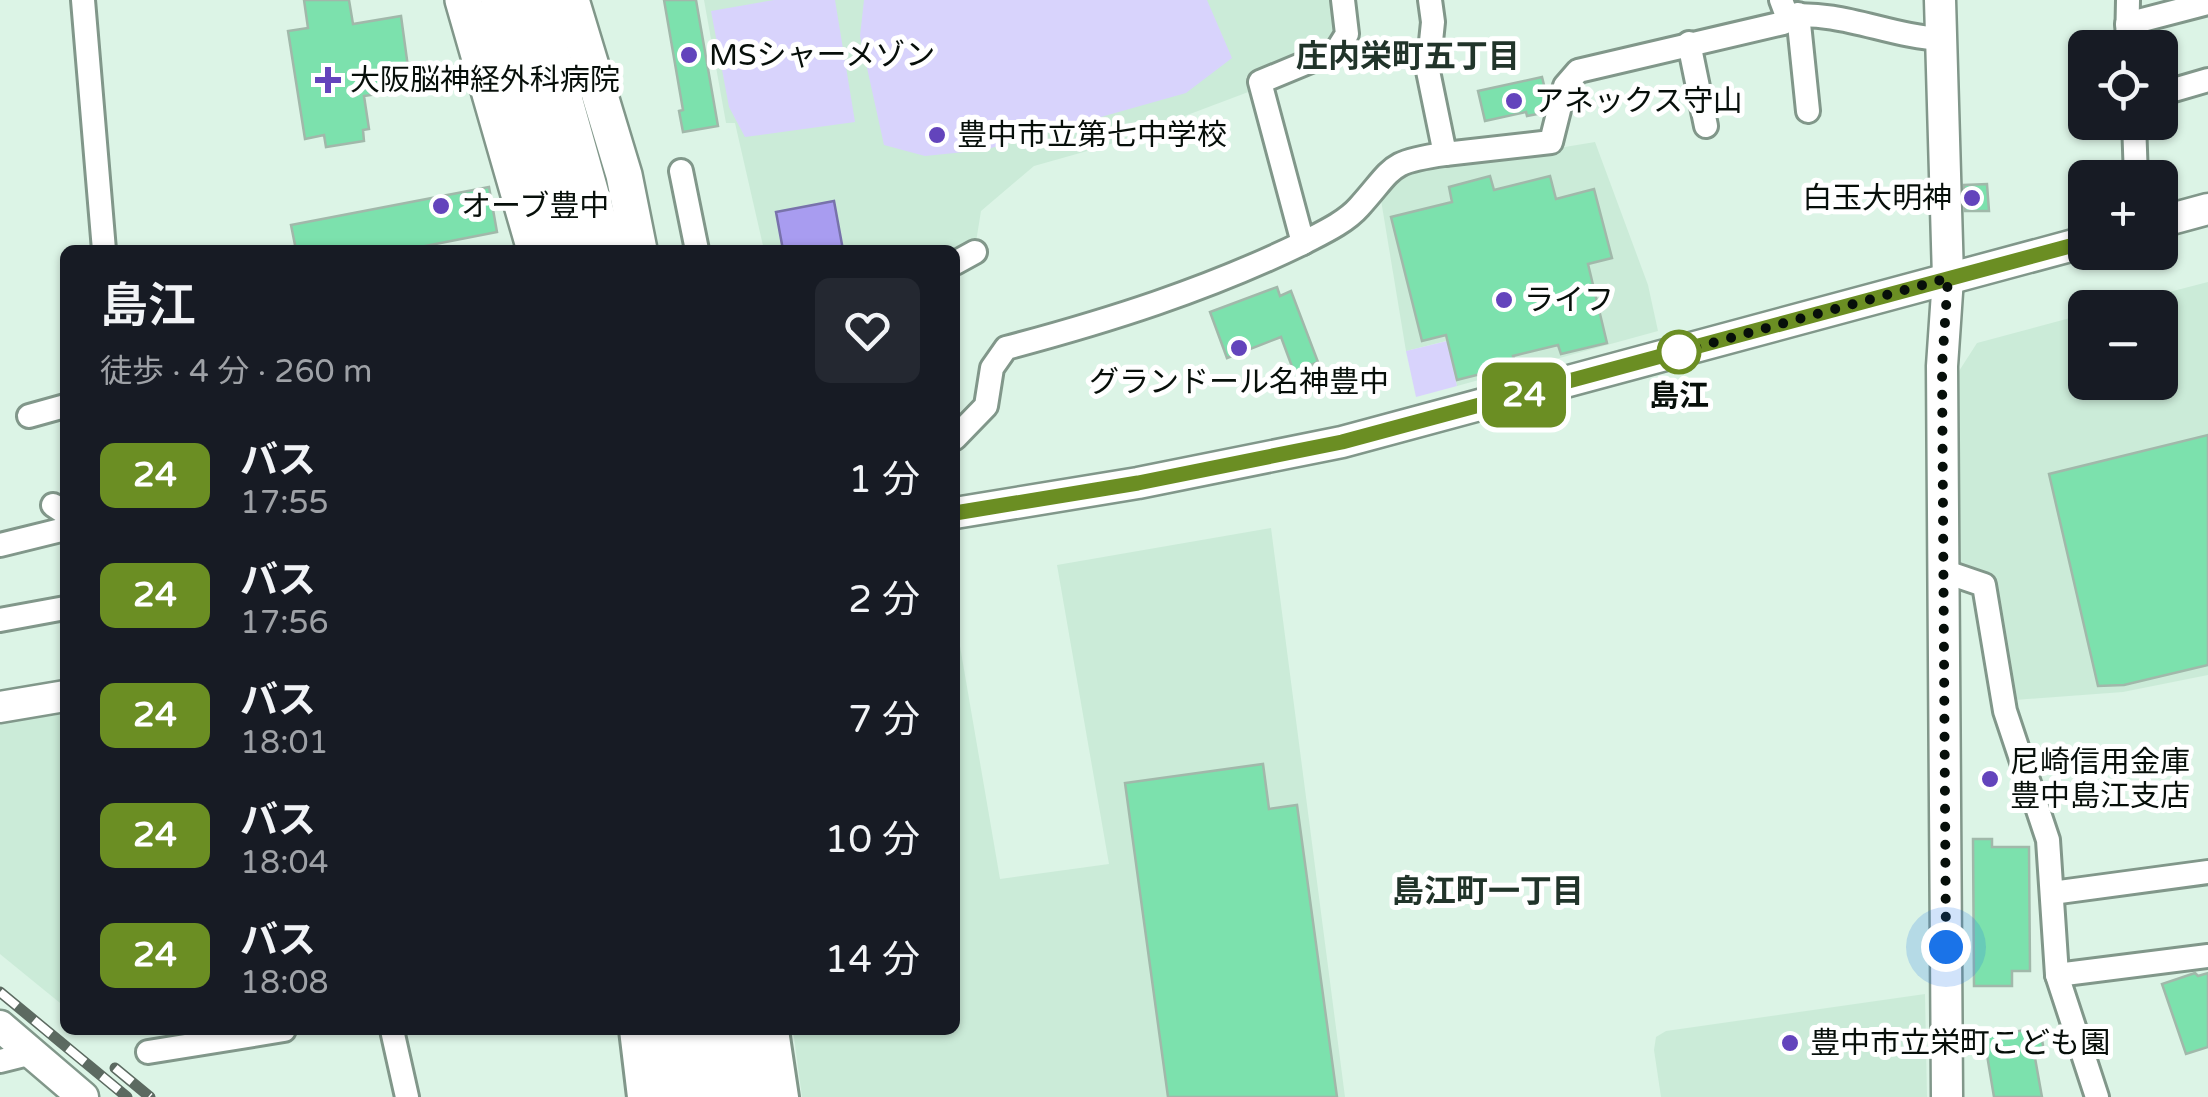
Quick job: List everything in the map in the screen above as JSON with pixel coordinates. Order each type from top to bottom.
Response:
[{"type":"highway","points":[[501,0],[570,245]]},
{"type":"highway","points":[[534,0],[603,245]]},
{"type":"highway","points":[[689,1035],[697,1097]]},
{"type":"highway","points":[[723,1035],[732,1097]]},
{"type":"main road","points":[[463,0],[534,245]]},
{"type":"main road","points":[[571,0],[624,176],[639,245]]},
{"type":"main road","points":[[1940,0],[1948,278],[1942,366],[1946,1097]]},
{"type":"main road","points":[[2178,217],[2208,209]]},
{"type":"main road","points":[[960,512],[1138,483],[1342,442],[2068,246]]},
{"type":"main road","points":[[0,707],[60,697]]},
{"type":"main road","points":[[0,1026],[32,1053],[58,1086],[83,1097]]},
{"type":"main road","points":[[654,1035],[662,1097]]},
{"type":"main road","points":[[757,1035],[764,1097]]},
{"type":"street","points":[[83,0],[104,245]]},
{"type":"street","points":[[1303,243],[1260,82],[1337,50],[1347,34],[1344,0]]},
{"type":"street","points":[[1430,0],[1433,22],[1428,72],[1445,154]]},
{"type":"street","points":[[2127,24],[2208,3]]},
{"type":"street","points":[[960,433],[986,406],[992,368],[1006,348],[1120,318],[1303,243],[1358,209],[1390,168],[1407,159],[1551,142],[1565,86],[1578,70],[1783,23],[1789,10]]},
{"type":"street","points":[[1789,10],[1828,15],[1915,38],[1943,39]]},
{"type":"street","points":[[1789,10],[1808,111]]},
{"type":"street","points":[[1689,44],[1706,126]]},
{"type":"street","points":[[2178,89],[2208,80]]},
{"type":"street","points":[[681,171],[696,245]]},
{"type":"street","points":[[29,416],[60,407]]},
{"type":"street","points":[[0,545],[60,530]]},
{"type":"street","points":[[1944,571],[1984,585],[2005,711],[2048,840],[2057,975],[2097,1097]]},
{"type":"street","points":[[0,620],[60,609]]},
{"type":"street","points":[[2052,893],[2208,872]]},
{"type":"street","points":[[2057,975],[2208,956]]},
{"type":"street","points":[[148,1052],[250,1035]]},
{"type":"street","points":[[393,1035],[407,1097]]},
{"type":"street","points":[[632,1035],[639,1097]]},
{"type":"street","points":[[779,1035],[787,1097]]},
{"type":"street","points":[[0,1060],[32,1053]]},
{"type":"shaded area","name":"豊中市立第七中学校","points":[[704,0],[1336,0],[1339,27],[1328,44],[1246,77],[1251,91],[1105,146],[1034,166],[981,211],[976,242],[960,251],[960,245],[763,245],[735,123],[726,123]]},
{"type":"shaded area","points":[[774,0],[835,0],[855,122],[745,137],[729,107],[711,11]]},
{"type":"shaded area","points":[[864,0],[1207,0],[1232,58],[1186,93],[984,150],[925,156],[884,145],[860,36]]},
{"type":"shaded area","name":"ライフ","points":[[1595,142],[1648,285],[1658,331],[1457,386],[1446,341],[1406,351],[1380,194],[1407,168]]},
{"type":"shaded area","points":[[834,201],[842,245],[782,245],[776,212]]},
{"type":"shaded area","points":[[2208,282],[2208,675],[2123,692],[2015,700],[1991,574],[1956,564],[1959,371],[1977,343],[2068,319],[2068,400],[2178,400],[2177,290]]},
{"type":"shaded area","points":[[1447,341],[1457,386],[1416,397],[1406,351]]},
{"type":"shaded area","points":[[1271,528],[1345,1097],[802,1097],[794,1035],[960,1035],[960,646],[1000,879],[1109,864],[1057,565]]},
{"type":"shaded area","points":[[60,715],[60,1003],[0,954],[0,723]]},
{"type":"shaded area","name":"豊中市立栄町こども園","points":[[1925,994],[1927,1097],[1661,1097],[1654,1050],[1656,1037],[1666,1031]]},
{"type":"building","name":"大阪脳神経外科病院","points":[[304,0],[349,0],[353,24],[401,16],[411,89],[364,96],[369,129],[363,130],[364,141],[326,147],[324,135],[305,139],[288,31],[308,28]]},
{"type":"building","name":"MSシャーメゾン","points":[[664,0],[696,0],[718,126],[683,132],[679,111],[683,110]]},
{"type":"building","name":"アネックス守山","points":[[1542,77],[1547,97],[1543,113],[1527,116],[1526,112],[1485,121],[1478,91]]},
{"type":"building","name":"ライフ","points":[[1490,176],[1494,190],[1550,176],[1556,199],[1594,189],[1612,258],[1588,264],[1607,343],[1561,354],[1558,345],[1513,356],[1516,365],[1457,380],[1446,335],[1422,341],[1391,217],[1452,202],[1449,187]]},
{"type":"building","name":"白玉大明神","points":[[1987,184],[1989,211],[1965,211],[1964,185]]},
{"type":"building","name":"オーブ豊中","points":[[489,187],[497,232],[431,245],[295,245],[291,225]]},
{"type":"building","name":"グランドール名神豊中","points":[[1277,287],[1280,296],[1291,291],[1318,362],[1294,372],[1281,337],[1227,358],[1210,312]]},
{"type":"building","points":[[2208,435],[2208,665],[2124,685],[2098,686],[2049,474]]},
{"type":"building","points":[[1263,764],[1269,809],[1297,805],[1337,1097],[1168,1097],[1125,783]]},
{"type":"building","points":[[1973,839],[1992,839],[1992,847],[2029,847],[2030,971],[2012,971],[2012,986],[1974,986]]},
{"type":"building","points":[[2195,973],[2208,973],[2208,1047],[2186,1054],[2162,984]]},
{"type":"building","points":[[2025,1030],[2026,1036],[2041,1034],[2045,1057],[2035,1058],[2042,1097],[1994,1097],[1984,1037]]},
{"type":"railway","points":[[0,992],[127,1097]]},
{"type":"railway","points":[[115,1068],[150,1097]]},
{"type":"bus line","name":"24","points":[[960,512],[1138,483],[1342,442],[2068,246]]},
{"type":"place","name":"MSシャーメゾン","points":[[689,55]]},
{"type":"place","name":"大阪脳神経外科病院","points":[[328,80]]},
{"type":"place","name":"アネックス守山","points":[[1514,101]]},
{"type":"place","name":"豊中市立第七中学校","points":[[937,135]]},
{"type":"place","name":"白玉大明神","points":[[1972,198]]},
{"type":"place","name":"オーブ豊中","points":[[441,206]]},
{"type":"place","name":"ライフ","points":[[1504,300]]},
{"type":"place","name":"グランドール名神豊中","points":[[1239,348]]},
{"type":"place","name":"島江","points":[[1679,352]]},
{"type":"place","name":"尼崎信用金庫 豊中島江支店","points":[[1990,779]]},
{"type":"place","name":"豊中市立栄町こども園","points":[[1790,1043]]},
{"type":"district","name":"庄内栄町五丁目","points":[[1408,56]]},
{"type":"district","name":"島江町一丁目","points":[[1488,891]]},
{"type":"route","points":[[1679,352],[1948,278],[1942,366],[1946,947]]}]
